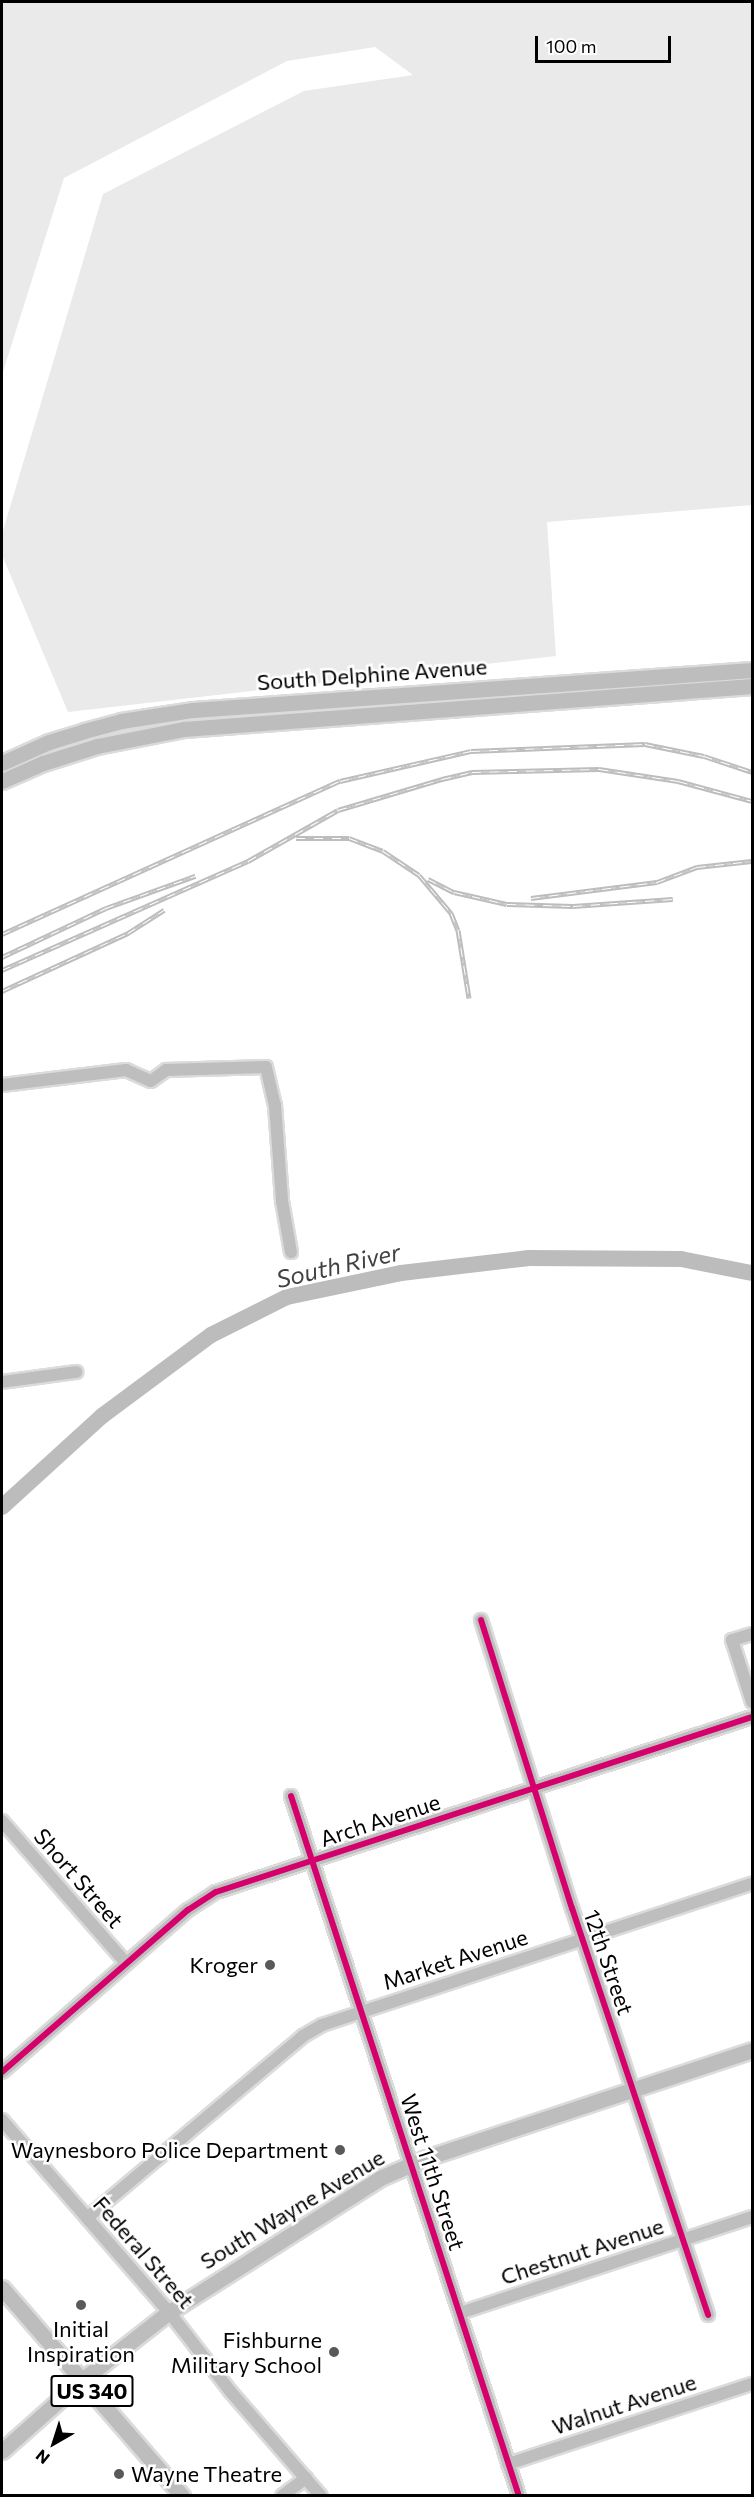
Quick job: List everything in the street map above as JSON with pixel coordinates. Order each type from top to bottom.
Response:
[{"type":"main road","name":"South Delphine Avenue","points":[[2,763],[49,742],[84,731],[121,721],[193,710],[753,670]]},
{"type":"main road","name":"South Delphine Avenue","points":[[2,781],[44,763],[97,746],[184,729],[753,686]]},
{"type":"main road","name":"South Wayne Avenue","points":[[2,2451],[82,2380],[169,2312],[360,2189],[411,2163],[753,2050]]},
{"type":"main road","name":"US 340","points":[[2,2288],[182,2496]]},
{"type":"street","points":[[2,1085],[126,1070],[151,1081],[166,1070],[266,1067],[275,1105],[282,1201],[291,1252]]},
{"type":"street","points":[[2,1382],[76,1372]]},
{"type":"street","name":"12th Street","points":[[481,1620],[681,2241],[708,2315]]},
{"type":"street","points":[[753,1634],[732,1640],[753,1702]]},
{"type":"street","name":"Arch Avenue","points":[[2,2072],[126,1963],[201,1901],[216,1892],[753,1717]]},
{"type":"street","name":"West 11th Street","points":[[291,1796],[519,2496]]},
{"type":"street","name":"Short Street","points":[[4,1830],[126,1963]]},
{"type":"street","name":"Market Avenue","points":[[87,2218],[303,2036],[322,2025],[753,1884]]},
{"type":"street","name":"Federal Street","points":[[2,2120],[169,2312],[230,2391],[321,2496]]},
{"type":"street","name":"Chestnut Avenue","points":[[459,2313],[753,2217]]},
{"type":"street","name":"Walnut Avenue","points":[[508,2464],[753,2384]]},
{"type":"street","points":[[282,2496],[306,2478]]},
{"type":"shaded area","points":[[2,2],[752,2],[752,505],[547,522],[556,656],[68,712],[2,555],[2,534],[103,194],[304,91],[413,75],[375,47],[287,61],[64,178],[2,375]]},
{"type":"waterway","name":"South River","points":[[2,1507],[102,1416],[211,1335],[287,1297],[401,1273],[529,1258],[681,1259],[752,1273]]},
{"type":"railway","points":[[2,934],[340,781],[471,751],[645,744],[704,756],[752,772]]},
{"type":"railway","points":[[2,970],[248,861],[338,810],[472,772],[599,769],[678,781],[752,801]]},
{"type":"railway","points":[[296,838],[349,838],[383,851],[419,875],[451,913],[458,930],[469,998]]},
{"type":"railway","points":[[531,898],[657,882],[697,867],[752,861]]},
{"type":"railway","points":[[2,957],[106,908],[195,876]]},
{"type":"railway","points":[[428,879],[454,892],[507,904],[573,906],[673,899]]},
{"type":"railway","points":[[2,991],[128,933],[164,910]]},
{"type":"cycle path","points":[[481,1620],[572,1908],[708,2315]]},
{"type":"cycle path","points":[[2,2072],[188,1910],[216,1892],[752,1717]]},
{"type":"cycle path","points":[[291,1796],[519,2496]]},
{"type":"place","name":"Kroger","points":[[270,1965]]},
{"type":"place","name":"Waynesboro Police Department","points":[[340,2150]]},
{"type":"place","name":"Initial Inspiration","points":[[81,2305]]},
{"type":"place","name":"Fishburne Military School","points":[[334,2352]]},
{"type":"place","name":"Wayne Theatre","points":[[119,2474]]}]
